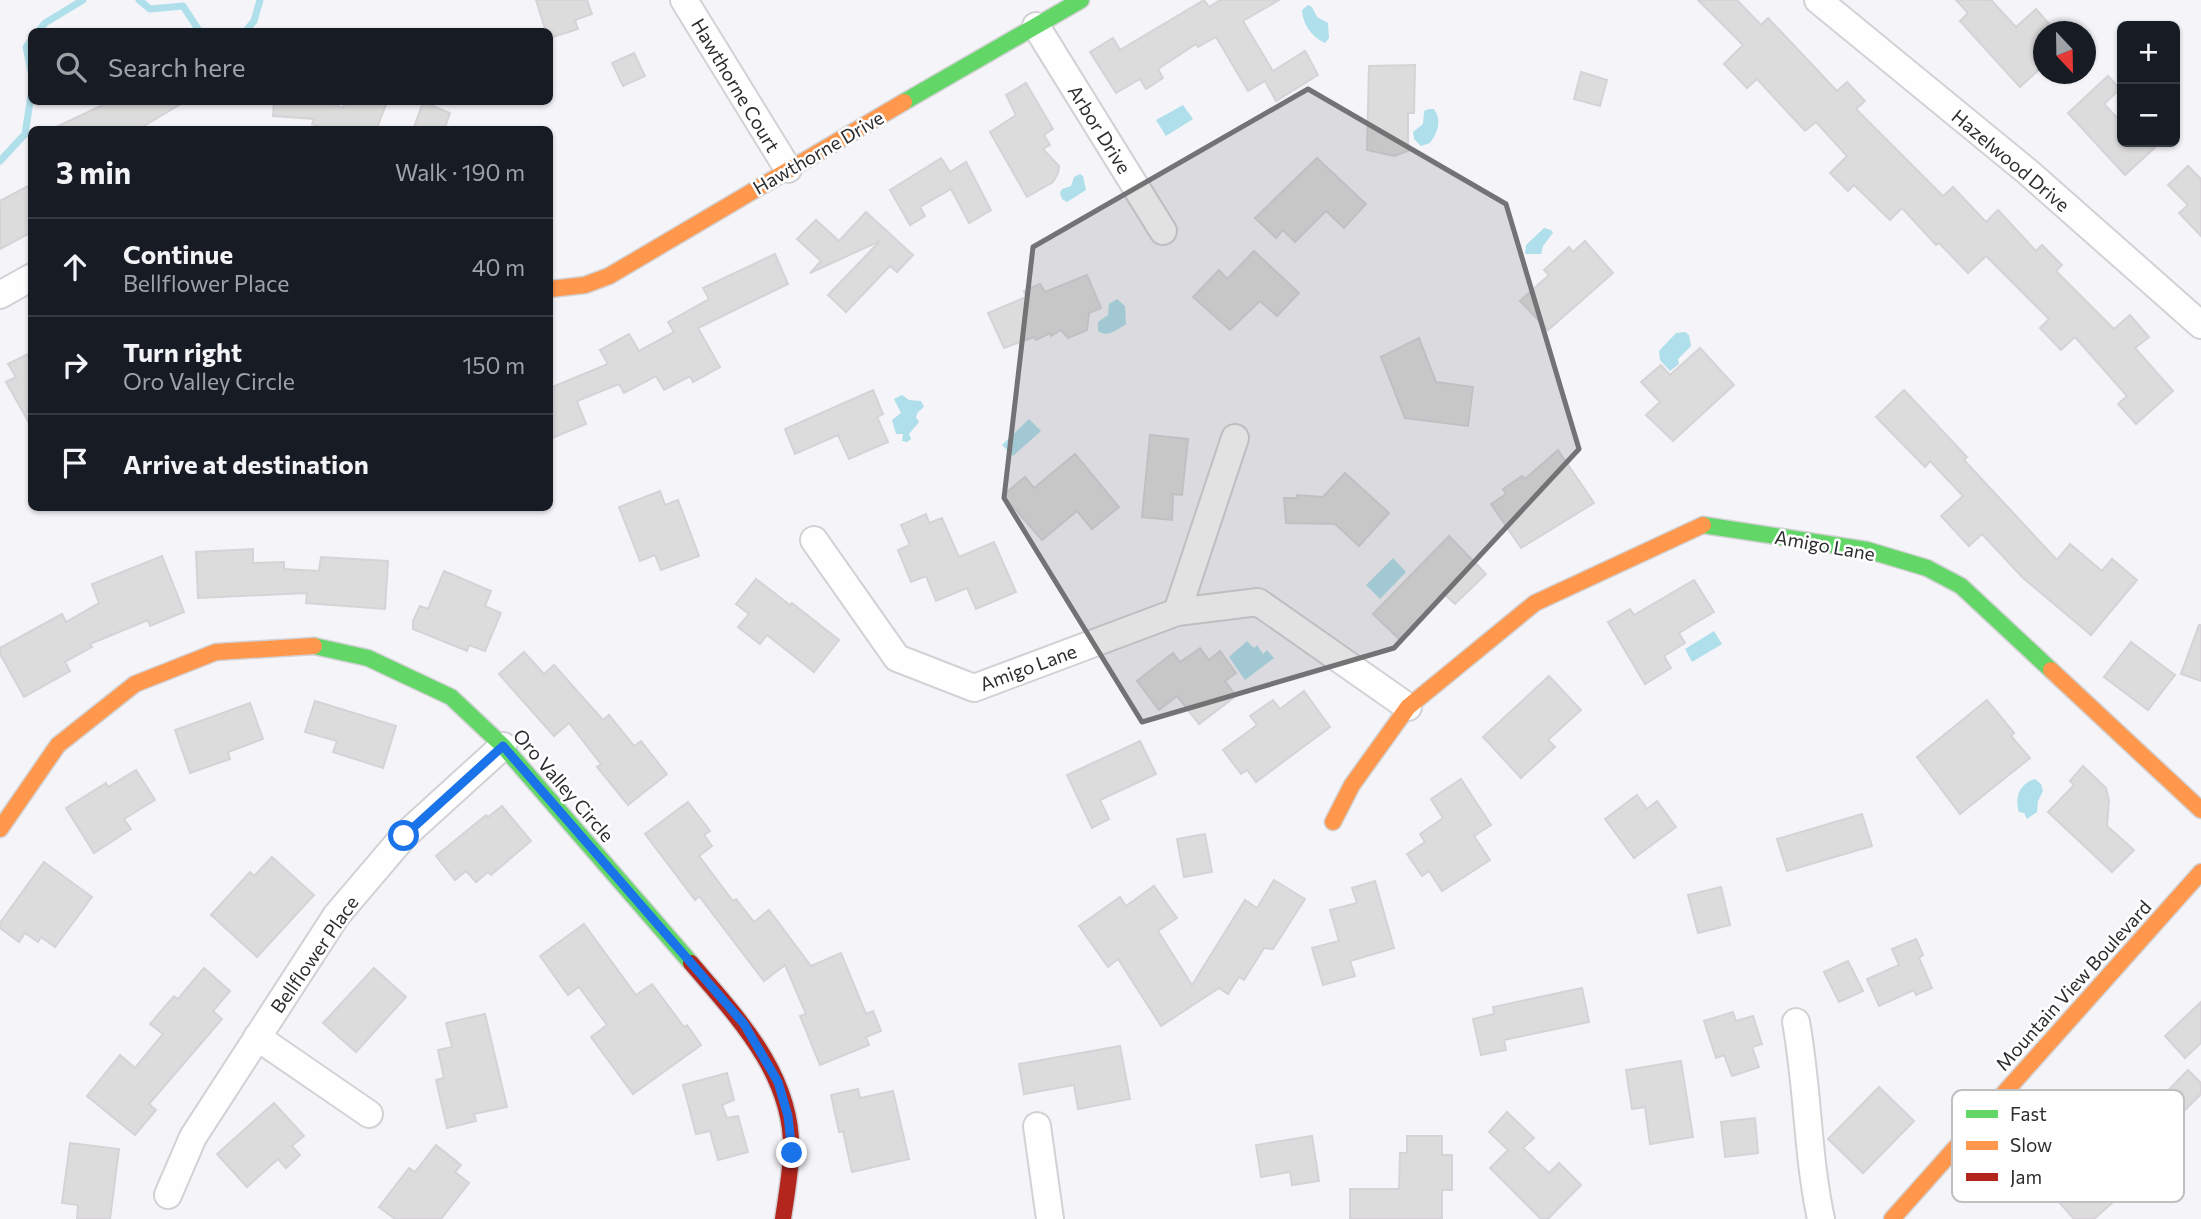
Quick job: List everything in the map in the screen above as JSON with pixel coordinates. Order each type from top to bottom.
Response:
[{"type":"street","name":"Hawthorne Court","points":[[684,0],[788,169]]},
{"type":"street","name":"Hawthorne Drive","points":[[553,289],[585,285],[609,276],[788,169],[1082,0]]},
{"type":"street","name":"Hazelwood Drive","points":[[1818,0],[2029,173],[2201,325]]},
{"type":"street","name":"Arbor Drive","points":[[1036,26],[1163,231]]},
{"type":"street","points":[[0,295],[28,278]]},
{"type":"street","points":[[1177,612],[1236,438]]},
{"type":"street","name":"Amigo Lane","points":[[1333,822],[1352,785],[1408,707],[1535,603],[1703,525],[1867,550],[1927,568],[1961,586],[2201,810]]},
{"type":"street","name":"Amigo Lane","points":[[814,540],[897,658],[974,688],[1177,612],[1258,602],[1408,707]]},
{"type":"street","name":"Oro Valley Circle","points":[[0,829],[58,745],[135,684],[216,652],[311,646],[368,658],[451,697],[503,746],[744,1024],[778,1082],[788,1116],[792,1153],[783,1219]]},
{"type":"street","name":"Bellflower Place","points":[[168,1195],[193,1137],[336,916],[404,836],[503,746]]},
{"type":"street","name":"Mountain View Boulevard","points":[[2007,1090],[2201,872]]},
{"type":"street","points":[[1796,1022],[1804,1064],[1811,1149],[1821,1219]]},
{"type":"street","points":[[257,1037],[369,1114]]},
{"type":"street","points":[[1037,1126],[1050,1219]]},
{"type":"street","name":"Mountain View Boulevard","points":[[1892,1219],[1952,1152]]},
{"type":"highlighted area","points":[[1308,89],[1506,204],[1579,449],[1394,648],[1142,722],[1004,498],[1033,247]]},
{"type":"water","points":[[1308,5],[1317,17],[1328,23],[1329,38],[1325,43],[1306,25],[1302,10]]},
{"type":"water","points":[[1183,105],[1193,119],[1166,136],[1156,120]]},
{"type":"water","points":[[1434,109],[1438,126],[1430,143],[1421,146],[1414,139],[1413,132],[1423,124],[1424,111]]},
{"type":"water","points":[[1080,174],[1083,176],[1086,190],[1067,202],[1062,199],[1060,193],[1062,189],[1071,186],[1074,177]]},
{"type":"water","points":[[1544,228],[1553,233],[1543,246],[1541,254],[1525,254],[1526,245]]},
{"type":"water","points":[[1117,299],[1125,306],[1126,324],[1112,332],[1101,333],[1098,331],[1098,322],[1108,315],[1109,304]]},
{"type":"water","points":[[1685,332],[1689,335],[1691,346],[1678,359],[1679,364],[1670,371],[1660,360],[1659,351],[1676,333]]},
{"type":"water","points":[[902,395],[909,400],[921,401],[924,407],[918,412],[916,417],[919,422],[909,434],[911,439],[907,442],[902,441],[903,434],[896,434],[892,420],[901,413],[894,399]]},
{"type":"water","points":[[1029,419],[1041,431],[1013,456],[1002,445]]},
{"type":"water","points":[[1393,558],[1406,572],[1380,599],[1366,585]]},
{"type":"water","points":[[1714,631],[1722,644],[1692,662],[1685,649]]},
{"type":"water","points":[[1247,641],[1254,648],[1257,645],[1263,654],[1267,650],[1274,658],[1245,680],[1229,657]]},
{"type":"water","points":[[2035,779],[2041,784],[2043,791],[2037,812],[2027,819],[2024,813],[2019,812],[2018,796],[2025,784]]},
{"type":"building","points":[[536,0],[587,0],[592,14],[575,20],[578,29],[553,37],[553,28],[545,28]]},
{"type":"building","points":[[1204,0],[1209,7],[1220,0],[1279,0],[1243,21],[1273,71],[1305,51],[1318,75],[1276,101],[1265,81],[1248,91],[1216,37],[1198,47],[1196,44],[1158,69],[1163,78],[1146,89],[1140,79],[1116,93],[1090,52],[1113,38],[1120,50]]},
{"type":"building","points":[[1698,0],[1737,0],[1761,25],[1768,18],[1837,91],[1847,82],[1865,101],[1856,109],[1943,196],[1953,187],[1986,222],[1998,210],[2036,251],[2042,245],[2062,265],[2056,271],[2114,329],[2130,315],[2149,337],[2135,348],[2173,391],[2136,424],[2118,404],[2127,396],[2075,337],[2061,350],[2040,328],[2049,319],[1986,256],[1968,273],[1939,243],[1936,245],[1902,208],[1890,220],[1854,185],[1848,191],[1830,173],[1847,156],[1816,122],[1805,131],[1757,79],[1747,88],[1724,64],[1743,45]]},
{"type":"building","points":[[1956,0],[1991,0],[2016,27],[2036,9],[2046,21],[2033,21],[2033,75],[2020,87],[1960,21],[1968,13]]},
{"type":"building","points":[[634,53],[645,76],[623,86],[612,63]]},
{"type":"building","points":[[1415,65],[1414,113],[1408,113],[1408,151],[1394,156],[1367,150],[1369,66]]},
{"type":"building","points":[[1581,72],[1607,80],[1600,106],[1574,99]]},
{"type":"building","points":[[2108,76],[2117,86],[2117,92],[2104,104],[2117,118],[2117,147],[2156,147],[2125,175],[2068,113]]},
{"type":"building","points":[[1026,83],[1053,129],[1044,135],[1050,145],[1043,149],[1059,166],[1053,182],[1027,197],[990,132],[1016,115],[1006,95]]},
{"type":"building","points":[[103,105],[179,105],[144,126],[58,126]]},
{"type":"building","points":[[274,105],[334,105],[343,108],[344,105],[386,105],[378,126],[317,126],[312,124],[314,119],[273,116]]},
{"type":"building","points":[[422,105],[430,105],[450,113],[445,126],[414,126]]},
{"type":"building","points":[[941,158],[950,172],[966,162],[991,210],[969,223],[951,189],[920,207],[925,216],[910,225],[890,190]]},
{"type":"building","points":[[1317,158],[1366,204],[1344,228],[1326,211],[1295,242],[1283,230],[1276,238],[1255,218]]},
{"type":"building","points":[[2188,166],[2201,179],[2201,236],[2179,213],[2188,205],[2168,185]]},
{"type":"building","points":[[28,186],[28,234],[0,249],[0,201]]},
{"type":"building","points":[[866,212],[913,255],[897,272],[890,266],[846,312],[828,295],[880,241],[810,273],[821,261],[797,239],[816,220],[839,241]]},
{"type":"building","points":[[1585,241],[1613,273],[1548,330],[1520,301],[1549,275],[1544,270],[1569,247],[1573,252]]},
{"type":"building","points":[[1254,251],[1299,293],[1277,316],[1260,301],[1230,330],[1193,297],[1219,270],[1227,279]]},
{"type":"building","points":[[775,254],[788,284],[698,328],[720,367],[693,382],[690,376],[664,390],[656,376],[624,393],[619,384],[577,401],[586,424],[553,438],[553,387],[608,364],[600,350],[629,334],[639,351],[674,332],[668,322],[709,299],[703,288]]},
{"type":"building","points":[[1087,275],[1101,308],[1089,313],[1087,330],[1068,338],[1061,330],[1051,336],[1050,333],[1036,340],[1034,337],[1004,348],[988,313],[1026,297],[1024,291],[1040,284],[1045,292]]},
{"type":"building","points":[[1419,338],[1436,382],[1473,387],[1468,426],[1405,418],[1381,357]]},
{"type":"building","points":[[1700,348],[1734,385],[1673,441],[1646,415],[1660,402],[1641,382],[1661,365],[1670,375]]},
{"type":"building","points":[[28,354],[28,421],[6,382],[16,377],[8,364]]},
{"type":"building","points":[[873,390],[883,414],[877,417],[888,442],[849,459],[838,435],[795,454],[785,429]]},
{"type":"building","points":[[1904,390],[1967,457],[1964,460],[2057,560],[2070,544],[2102,571],[2112,559],[2137,580],[2091,635],[2023,578],[1982,534],[1969,546],[1941,516],[1963,496],[1930,461],[1925,467],[1876,417]]},
{"type":"building","points":[[1150,435],[1188,439],[1182,495],[1173,494],[1172,520],[1142,517]]},
{"type":"building","points":[[1558,450],[1594,503],[1521,548],[1491,504],[1506,494],[1503,489],[1522,476],[1525,479]]},
{"type":"building","points":[[1075,454],[1119,507],[1092,529],[1077,511],[1042,540],[1003,495],[1025,477],[1034,488]]},
{"type":"building","points":[[1345,473],[1389,513],[1359,546],[1335,524],[1286,523],[1284,498],[1298,498],[1297,495],[1323,497]]},
{"type":"building","points":[[660,491],[665,505],[678,500],[699,556],[661,570],[655,555],[640,561],[619,507]]},
{"type":"building","points":[[926,514],[929,523],[942,518],[959,557],[994,542],[1016,592],[976,609],[967,588],[936,601],[926,576],[911,582],[898,550],[910,545],[901,525]]},
{"type":"building","points":[[1449,536],[1486,574],[1455,604],[1443,593],[1400,640],[1373,614]]},
{"type":"building","points":[[253,549],[253,563],[284,562],[284,569],[319,571],[321,557],[388,561],[385,609],[306,603],[307,593],[198,598],[196,552]]},
{"type":"building","points":[[162,556],[184,612],[150,626],[148,620],[90,644],[92,647],[65,662],[70,671],[24,697],[0,654],[0,648],[62,614],[66,622],[99,603],[92,584]]},
{"type":"building","points":[[444,571],[491,591],[485,606],[501,613],[485,651],[469,645],[467,651],[413,629],[413,621],[420,606],[428,609]]},
{"type":"building","points":[[756,579],[839,640],[814,672],[767,635],[760,644],[738,627],[749,614],[736,604]]},
{"type":"building","points":[[1694,580],[1714,612],[1679,633],[1685,643],[1664,656],[1671,668],[1645,684],[1608,622],[1630,609],[1634,615]]},
{"type":"building","points":[[2201,625],[2201,681],[2181,674]]},
{"type":"building","points":[[2131,642],[2175,675],[2148,710],[2104,677]]},
{"type":"building","points":[[1200,648],[1209,660],[1220,651],[1236,673],[1225,681],[1236,696],[1199,724],[1177,696],[1159,710],[1137,681],[1173,653],[1180,662]]},
{"type":"building","points":[[524,652],[544,674],[554,665],[603,720],[609,715],[634,746],[641,741],[667,774],[628,805],[597,767],[601,764],[569,723],[554,736],[499,674]]},
{"type":"building","points":[[1549,676],[1581,710],[1548,740],[1555,747],[1521,778],[1483,737]]},
{"type":"building","points":[[1304,691],[1330,727],[1256,782],[1247,770],[1241,774],[1223,750],[1257,725],[1250,716],[1273,700],[1280,709]]},
{"type":"building","points":[[1987,700],[2014,733],[2011,736],[2030,758],[1960,814],[1917,757]]},
{"type":"building","points":[[315,701],[396,726],[383,768],[333,752],[337,741],[305,732]]},
{"type":"building","points":[[250,703],[263,739],[228,752],[230,759],[190,773],[175,730]]},
{"type":"building","points":[[1140,741],[1156,774],[1100,800],[1109,819],[1092,828],[1067,775]]},
{"type":"building","points":[[2083,766],[2106,788],[2109,801],[2107,826],[2134,850],[2112,872],[2048,812],[2074,785],[2070,781]]},
{"type":"building","points":[[136,770],[155,800],[124,819],[131,829],[94,853],[66,808],[106,783],[108,787]]},
{"type":"building","points":[[1461,779],[1491,825],[1474,836],[1490,860],[1442,891],[1429,871],[1422,876],[1407,854],[1425,842],[1420,834],[1443,818],[1431,799]]},
{"type":"building","points":[[1637,795],[1647,809],[1657,801],[1676,827],[1634,858],[1605,819]]},
{"type":"building","points":[[688,802],[710,831],[704,835],[712,846],[699,856],[733,901],[736,899],[754,922],[769,910],[811,966],[841,953],[866,1014],[873,1011],[881,1031],[866,1037],[869,1045],[820,1065],[800,1016],[806,1014],[785,965],[764,981],[699,896],[695,900],[645,834]]},
{"type":"building","points":[[502,806],[531,841],[491,875],[488,872],[476,882],[466,871],[455,880],[436,856],[486,815],[488,817]]},
{"type":"building","points":[[1862,814],[1872,846],[1787,871],[1777,839]]},
{"type":"building","points":[[1205,834],[1212,872],[1184,877],[1177,839]]},
{"type":"building","points":[[272,857],[314,895],[257,957],[211,915],[250,872],[254,876]]},
{"type":"building","points":[[44,862],[92,897],[55,947],[41,937],[38,942],[25,933],[19,942],[0,928],[0,923]]},
{"type":"building","points":[[1274,880],[1305,899],[1273,949],[1264,948],[1244,980],[1239,977],[1228,994],[1219,988],[1161,1026],[1118,959],[1108,967],[1079,926],[1120,897],[1126,906],[1154,886],[1177,918],[1158,931],[1192,985],[1245,900],[1257,908]]},
{"type":"building","points":[[1375,881],[1394,948],[1350,961],[1355,976],[1323,985],[1312,948],[1339,941],[1330,910],[1357,903],[1352,888]]},
{"type":"building","points":[[1721,887],[1730,925],[1698,933],[1688,895]]},
{"type":"building","points":[[584,924],[636,995],[652,984],[701,1045],[633,1094],[591,1037],[607,1025],[579,987],[568,995],[540,956]]},
{"type":"building","points":[[1916,939],[1923,955],[1919,958],[1932,988],[1916,995],[1914,990],[1879,1006],[1867,979],[1899,965],[1892,949]]},
{"type":"building","points":[[1848,961],[1863,991],[1839,1002],[1824,972]]},
{"type":"building","points":[[204,968],[230,991],[213,1011],[222,1019],[149,1104],[156,1110],[135,1135],[87,1096],[120,1055],[135,1068],[163,1034],[150,1024],[174,996],[178,999]]},
{"type":"building","points":[[374,968],[406,997],[356,1052],[323,1023]]},
{"type":"building","points":[[1582,988],[1589,1022],[1504,1040],[1506,1050],[1481,1055],[1473,1019],[1494,1014],[1493,1007]]},
{"type":"building","points":[[2201,1002],[2201,1043],[2185,1058],[2165,1036]]},
{"type":"building","points":[[1733,1012],[1736,1021],[1753,1016],[1762,1044],[1752,1047],[1759,1067],[1732,1076],[1724,1055],[1716,1058],[1704,1021]]},
{"type":"building","points":[[485,1014],[507,1107],[474,1114],[476,1121],[447,1128],[436,1080],[444,1078],[438,1050],[452,1047],[446,1023]]},
{"type":"building","points":[[1120,1046],[1130,1099],[1078,1109],[1074,1085],[1024,1094],[1019,1064]]},
{"type":"building","points":[[1681,1061],[1693,1137],[1650,1144],[1645,1107],[1632,1109],[1626,1070]]},
{"type":"building","points":[[2188,1070],[2201,1083],[2201,1094],[2184,1111],[2184,1090],[2169,1090]]},
{"type":"building","points":[[727,1073],[734,1100],[722,1105],[727,1118],[738,1116],[748,1152],[718,1160],[710,1131],[696,1134],[683,1085]]},
{"type":"building","points":[[1879,1087],[1914,1121],[1863,1173],[1828,1139]]},
{"type":"building","points":[[858,1089],[860,1098],[893,1091],[909,1159],[852,1172],[843,1131],[839,1132],[831,1095]]},
{"type":"building","points":[[274,1103],[304,1136],[292,1146],[300,1155],[286,1168],[278,1159],[247,1187],[217,1154]]},
{"type":"building","points":[[1507,1112],[1534,1138],[1523,1148],[1549,1173],[1559,1163],[1581,1185],[1548,1219],[1541,1219],[1490,1168],[1508,1150],[1489,1132]]},
{"type":"building","points":[[1755,1118],[1758,1153],[1725,1157],[1721,1122]]},
{"type":"building","points":[[1312,1136],[1319,1181],[1292,1185],[1290,1172],[1261,1177],[1256,1145]]},
{"type":"building","points":[[1407,1136],[1442,1136],[1442,1155],[1452,1155],[1452,1190],[1442,1190],[1442,1219],[1350,1219],[1350,1189],[1399,1189],[1400,1153],[1407,1153]]},
{"type":"building","points":[[70,1143],[119,1149],[110,1219],[77,1219],[78,1205],[62,1203]]},
{"type":"building","points":[[436,1145],[461,1165],[455,1172],[469,1183],[441,1219],[395,1219],[379,1207],[409,1168],[415,1172]]},
{"type":"building","points":[[2059,1202],[2113,1202],[2094,1219],[2074,1219]]},
{"type":"waterway","points":[[41,28],[83,0]]},
{"type":"waterway","points":[[139,0],[150,9],[183,6],[197,28]]},
{"type":"waterway","points":[[248,28],[254,21],[260,0]]},
{"type":"waterway","points":[[28,44],[28,57]]},
{"type":"waterway","points":[[0,161],[25,134],[30,105]]},
{"type":"traffic: fast","points":[[904,102],[1081,0]]},
{"type":"traffic: fast","points":[[1703,525],[1867,550],[1927,568],[1961,586],[2051,670]]},
{"type":"traffic: fast","points":[[314,646],[368,658],[451,697],[503,746],[691,963]]},
{"type":"traffic: slow","points":[[553,289],[585,285],[609,276],[904,102]]},
{"type":"traffic: slow","points":[[1333,822],[1352,785],[1408,707],[1535,603],[1703,525]]},
{"type":"traffic: slow","points":[[0,829],[58,745],[135,684],[216,652],[314,646]]},
{"type":"traffic: slow","points":[[2051,670],[2201,810]]},
{"type":"traffic: slow","points":[[2007,1090],[2201,872]]},
{"type":"traffic: slow","points":[[1892,1219],[1952,1152]]},
{"type":"traffic: jam","points":[[691,963],[727,1005],[760,1050],[774,1074],[784,1100],[790,1127],[791,1155],[783,1219]]},
{"type":"route","points":[[404,836],[503,746],[744,1024],[778,1082],[788,1116],[792,1153]]}]
